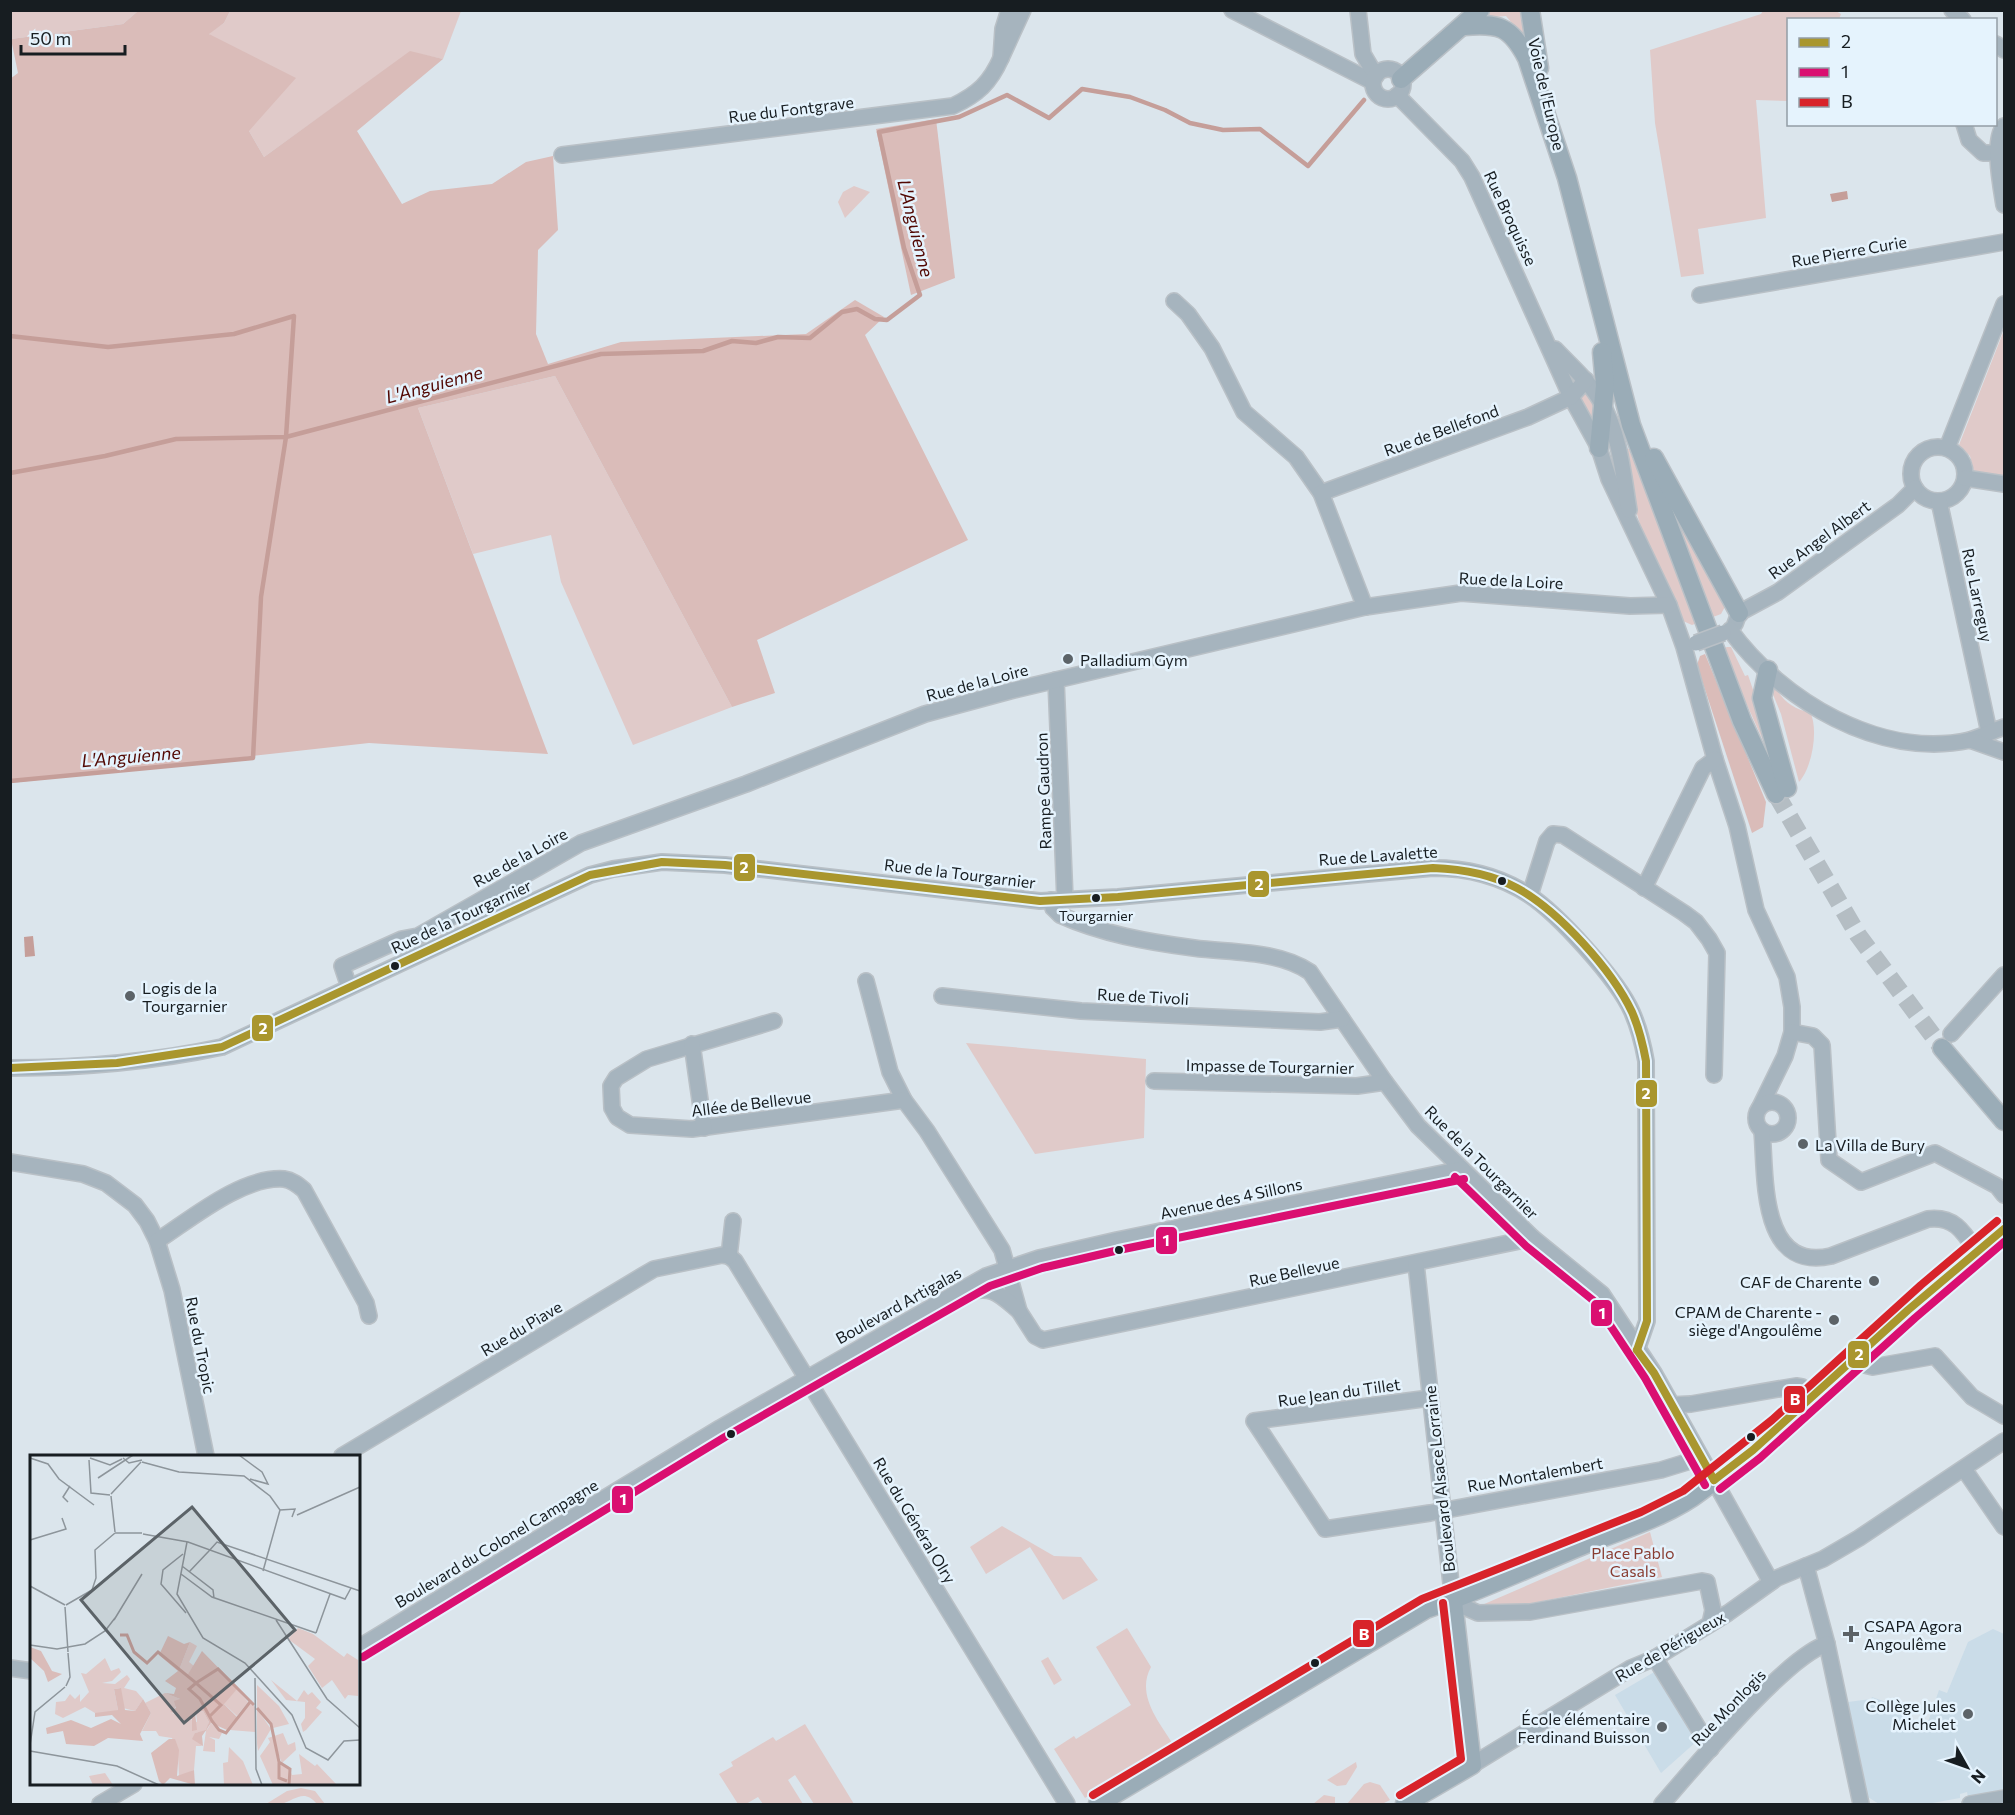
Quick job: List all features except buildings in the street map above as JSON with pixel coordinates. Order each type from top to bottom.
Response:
[{"type":"main road","points":[[1387,80],[1464,26],[1480,10]]},
{"type":"main road","name":"Voie de l'Europe","points":[[1530,10],[1536,59],[1567,178]]},
{"type":"main road","points":[[1538,10],[1567,178]]},
{"type":"main road","points":[[1464,26],[1498,25],[1517,39],[1527,58],[1567,178],[1631,424],[1742,721],[1782,791],[1762,698],[1768,670]]},
{"type":"main road","points":[[1576,211],[1653,456],[1739,613]]},
{"type":"main road","points":[[1581,229],[1605,373],[1599,448]]},
{"type":"main road","points":[[1946,1041],[2004,1121]]},
{"type":"main road","points":[[1098,1804],[1425,1609],[1453,1602],[1486,1585],[1675,1506],[1702,1491],[1737,1465],[1976,1251],[2004,1229]]},
{"type":"main road","name":"Boulevard Alsace Lorraine","points":[[1453,1602],[1472,1765]]},
{"type":"main road","name":"Rue de Périgueux","points":[[1405,1804],[1472,1765]]},
{"type":"street","name":"Rue du Fontgrave","points":[[1002,58],[1004,29],[1009,10]]},
{"type":"street","name":"Rue du Fontgrave","points":[[562,155],[954,106],[984,88],[992,79],[1023,10]]},
{"type":"street","points":[[1232,10],[1329,60],[1387,80]]},
{"type":"street","points":[[1359,10],[1361,38],[1387,80]]},
{"type":"street","points":[[1329,60],[1350,54],[1361,38]]},
{"type":"street","name":"Rue Broquisse","points":[[1387,80],[1462,161],[1472,177],[1549,343],[1571,397],[1599,448],[1609,479],[1631,527],[1687,642],[1715,759],[1737,826],[1756,910],[1788,977],[1792,1007],[1792,1032]]},
{"type":"street","points":[[1965,126],[1969,140],[1983,153],[1999,153]]},
{"type":"street","points":[[2004,126],[2001,131],[1999,153],[1999,177],[2004,205]]},
{"type":"street","name":"Rue Pierre Curie","points":[[1700,295],[2004,242]]},
{"type":"street","points":[[1174,301],[1188,314],[1212,348],[1244,412],[1296,458],[1322,494],[1365,607]]},
{"type":"street","points":[[1947,448],[2004,304]]},
{"type":"street","name":"Rue Broquisse","points":[[1549,343],[1586,381],[1603,404],[1618,446],[1631,527]]},
{"type":"street","points":[[1571,397],[1586,381]]},
{"type":"street","name":"Rue de Bellefond","points":[[1322,494],[1528,417],[1571,397]]},
{"type":"street","points":[[1936,447],[1947,448],[1962,462],[1965,478],[1956,494],[1939,501],[1925,498],[1915,488],[1911,471],[1919,454],[1936,447]]},
{"type":"street","points":[[1965,478],[2004,484]]},
{"type":"street","name":"Rue Angel Albert","points":[[1739,613],[1778,592],[1898,505],[1915,488]]},
{"type":"street","name":"Rue Larreguy","points":[[1939,501],[1989,732]]},
{"type":"street","name":"Rue Broquisse","points":[[1653,574],[1653,604]]},
{"type":"street","name":"Rue de la Loire","points":[[349,987],[342,966],[358,961],[402,939],[418,936],[581,843],[746,784],[925,714],[1056,680],[1365,607],[1461,593],[1630,606],[1669,605]]},
{"type":"street","points":[[1653,604],[1687,642],[1727,631],[1738,620],[1739,613]]},
{"type":"street","points":[[1727,631],[1768,670],[1824,715],[1856,729],[1913,741],[1970,740],[2004,752]]},
{"type":"street","name":"Rampe Gaudron","points":[[1056,680],[1058,900]]},
{"type":"street","points":[[1970,740],[2004,727]]},
{"type":"street","points":[[1644,888],[1703,768],[1715,759]]},
{"type":"street","points":[[1530,895],[1547,841],[1553,834],[1563,835],[1696,922],[1717,953],[1714,1075]]},
{"type":"street","name":"Rue de la Tourgarnier","points":[[10,1068],[95,1066],[161,1060],[222,1047],[590,875],[662,862],[725,865],[1011,899],[1058,900]]},
{"type":"street","name":"Rue de Lavalette","points":[[1058,900],[1449,868],[1472,871],[1499,879],[1530,895],[1575,938],[1617,988],[1632,1011],[1641,1035],[1647,1061],[1647,1321],[1637,1350]]},
{"type":"street","name":"Rue de la Tourgarnier","points":[[1058,900],[1053,908],[1060,915],[1118,935],[1295,963],[1317,980],[1385,1082],[1419,1126],[1533,1238],[1602,1294],[1654,1373],[1771,1582]]},
{"type":"street","points":[[358,961],[366,979]]},
{"type":"street","points":[[1946,1041],[2004,975]]},
{"type":"street","points":[[866,981],[890,1072],[904,1100],[927,1131],[1002,1250],[1020,1311]]},
{"type":"street","name":"Rue de Tivoli","points":[[942,996],[1081,1011],[1320,1022],[1342,1019]]},
{"type":"street","name":"Allée de Bellevue","points":[[774,1021],[646,1059],[624,1073],[611,1086],[609,1098],[617,1117],[630,1125],[704,1128],[904,1100]]},
{"type":"street","points":[[1976,1251],[1959,1227],[1940,1217],[1919,1222],[1831,1256],[1817,1259],[1806,1257],[1788,1246],[1771,1224],[1762,1131],[1757,1119],[1792,1032],[1813,1036],[1822,1045],[1829,1160],[1861,1182],[1935,1153],[1997,1186],[2004,1195]]},
{"type":"street","points":[[692,1044],[704,1128]]},
{"type":"street","points":[[1778,1070],[1780,1104]]},
{"type":"street","name":"Impasse de Tourgarnier","points":[[1154,1081],[1357,1086],[1385,1082]]},
{"type":"street","points":[[1760,1107],[1768,1102],[1780,1104],[1785,1108],[1787,1119],[1786,1126],[1779,1132],[1770,1134],[1762,1131]]},
{"type":"street","points":[[1766,1176],[1779,1132]]},
{"type":"street","name":"Rue du Tropic","points":[[10,1162],[83,1174],[106,1183],[135,1205],[158,1241],[172,1290],[206,1455]]},
{"type":"street","name":"Avenue des 4 Sillons","points":[[1008,1268],[1039,1258],[1462,1169]]},
{"type":"street","points":[[158,1241],[225,1196],[255,1184],[283,1179],[294,1182],[304,1190],[366,1303],[369,1316]]},
{"type":"street","points":[[729,1257],[732,1221]]},
{"type":"street","name":"Rue Bellevue","points":[[1020,1311],[1035,1336],[1043,1340],[1061,1338],[1533,1238]]},
{"type":"street","name":"Rue du Piave","points":[[344,1455],[654,1269],[722,1255],[729,1257]]},
{"type":"street","name":"Rue du Général Olry","points":[[729,1257],[735,1261],[807,1377],[1067,1804]]},
{"type":"street","name":"Boulevard Alsace Lorraine","points":[[1416,1264],[1453,1602]]},
{"type":"street","name":"Boulevard Artigalas","points":[[807,1377],[986,1275],[1008,1268]]},
{"type":"street","points":[[944,1299],[988,1288],[997,1292],[1020,1311]]},
{"type":"street","points":[[1647,1321],[1654,1373]]},
{"type":"street","points":[[1852,1362],[1873,1367],[1935,1356],[1972,1397],[2004,1416]]},
{"type":"street","name":"Boulevard du Colonel Campagne","points":[[360,1647],[807,1377]]},
{"type":"street","points":[[1671,1405],[1691,1404],[1796,1386],[1814,1395]]},
{"type":"street","name":"Rue Jean du Tillet","points":[[1254,1421],[1430,1398]]},
{"type":"street","name":"Rue Montalembert","points":[[1254,1421],[1325,1529],[1661,1470],[1700,1458]]},
{"type":"street","name":"Rue de Périgueux","points":[[1472,1765],[1631,1668],[1655,1658],[1771,1582],[1859,1538],[2004,1441]]},
{"type":"street","points":[[1964,1469],[2004,1527]]},
{"type":"street","points":[[1806,1566],[1827,1644],[1861,1804]]},
{"type":"street","points":[[1453,1602],[1478,1613],[1514,1613],[1702,1581],[1707,1582],[1711,1597],[1710,1624]]},
{"type":"street","name":"Rue Monlogis","points":[[1662,1804],[1769,1688],[1811,1651],[1827,1644]]},
{"type":"street","points":[[1655,1658],[1711,1749]]},
{"type":"street","points":[[10,1668],[30,1671]]},
{"type":"street","points":[[100,1804],[132,1785]]},
{"type":"street","points":[[1970,1804],[2004,1798]]},
{"type":"shaded area","points":[[138,11],[230,11],[224,23],[209,34],[296,78],[249,131],[264,157],[410,51],[443,59],[357,131],[402,204],[430,191],[492,184],[526,162],[553,156],[558,230],[538,250],[536,334],[548,364],[621,342],[806,334],[855,300],[884,317],[865,335],[968,540],[757,640],[775,693],[732,707],[555,376],[418,408],[548,754],[369,743],[11,783],[10,79],[18,73],[11,39],[123,24]]},
{"type":"shaded area","points":[[936,119],[955,278],[911,295],[876,129]]},
{"type":"shaded area","points":[[1847,191],[1848,199],[1832,202],[1830,194]]},
{"type":"shaded area","points":[[1705,654],[1766,802],[1763,827],[1752,833],[1697,665],[1700,656]]},
{"type":"shaded area","points":[[33,936],[35,956],[25,957],[24,937]]},
{"type":"shaded area","name":"Collège Jules Michelet","points":[[1993,1629],[2004,1634],[2002,1776],[2004,1790],[1968,1797],[1967,1792],[1960,1794],[1960,1798],[1927,1804],[1879,1804],[1868,1797],[1848,1702],[1872,1697],[1908,1710],[1906,1717],[1927,1725],[1939,1690],[1947,1693],[1968,1642]]},
{"type":"shaded area","name":"École élémentaire Ferdinand Buisson","points":[[1656,1671],[1697,1741],[1661,1773],[1615,1695]]},
{"type":"green space","points":[[1834,10],[1841,14],[1839,18],[1787,18],[1787,101],[1756,100],[1766,218],[1698,229],[1704,274],[1681,277],[1655,123],[1650,50],[1761,14],[1763,11]]},
{"type":"green space","points":[[10,11],[138,11],[123,24],[11,39]]},
{"type":"green space","points":[[230,11],[461,11],[443,59],[410,52],[264,157],[249,131],[209,33],[224,23]]},
{"type":"green space","points":[[1488,11],[1520,11],[1525,39],[1506,16],[1484,18]]},
{"type":"green space","points":[[854,186],[870,192],[845,218],[838,202],[843,192]]},
{"type":"green space","points":[[2004,330],[2004,477],[1974,472],[1970,456],[1959,445]]},
{"type":"green space","points":[[555,376],[732,707],[633,745],[561,582],[551,535],[473,554],[418,408]]},
{"type":"green space","points":[[1586,388],[1595,402],[1595,436],[1578,399]]},
{"type":"green space","points":[[1626,448],[1629,449],[1697,623],[1692,625],[1683,621],[1645,540],[1631,495]]},
{"type":"green space","points":[[1662,487],[1727,603],[1721,614],[1713,617]]},
{"type":"green space","points":[[1731,647],[1745,676],[1748,675],[1765,725],[1773,763],[1722,649]]},
{"type":"green space","points":[[1776,688],[1790,704],[1810,712],[1813,719],[1814,738],[1811,758],[1799,782],[1781,714],[1772,692]]},
{"type":"green space","points":[[966,1043],[1146,1059],[1144,1138],[1035,1154]]},
{"type":"green space","points":[[1002,1526],[1054,1556],[1081,1557],[1098,1580],[1063,1600],[1030,1547],[986,1574],[970,1547]]},
{"type":"green space","name":"Place Pablo Casals","points":[[1650,1532],[1662,1577],[1518,1606],[1482,1605]]},
{"type":"green space","points":[[1127,1628],[1151,1667],[1147,1677],[1147,1697],[1155,1717],[1173,1744],[1085,1798],[1054,1749],[1074,1736],[1076,1739],[1131,1705],[1096,1647]]},
{"type":"green space","points":[[1048,1657],[1062,1680],[1054,1685],[1041,1661]]},
{"type":"green space","points":[[805,1724],[854,1804],[814,1804],[795,1775],[788,1780],[803,1804],[763,1804],[758,1797],[746,1804],[738,1804],[719,1774],[733,1766],[731,1762],[773,1737],[776,1741]]},
{"type":"green space","points":[[1356,1762],[1357,1767],[1346,1785],[1337,1786],[1327,1780]]},
{"type":"green space","points":[[1370,1782],[1380,1785],[1390,1800],[1382,1804],[1347,1804],[1364,1784]]},
{"type":"green space","points":[[301,1788],[315,1791],[325,1804],[317,1804],[308,1797],[299,1796],[279,1805],[266,1804],[287,1791]]},
{"type":"green space","points":[[1324,1795],[1335,1797],[1335,1804],[1313,1804]]},
{"type":"waterway","name":"L'Anguienne","points":[[10,781],[253,758],[261,597],[286,437],[601,354],[703,351],[732,341],[756,343],[778,337],[810,338],[842,312],[857,309],[875,319],[887,320],[920,295],[904,248],[879,132],[959,117],[1007,95],[1049,118],[1082,89],[1130,97],[1165,110],[1190,123],[1223,130],[1260,129],[1308,166],[1364,100]]},
{"type":"waterway","name":"L'Anguienne","points":[[10,336],[108,347],[234,334],[294,316],[286,437],[176,439],[105,456],[10,473]]},
{"type":"tunnel","points":[[1776,794],[1858,935],[1942,1048]]},
{"type":"transit line","name":"2","points":[[10,1068],[117,1063],[222,1047],[590,875],[662,862],[725,865],[1040,901],[1118,897],[1433,868],[1466,871],[1487,876],[1517,888],[1567,926],[1612,978],[1637,1024],[1646,1061],[1647,1321],[1637,1350]]},
{"type":"transit line","name":"1","points":[[1455,1177],[1526,1246],[1594,1301],[1645,1378],[1705,1485]]},
{"type":"transit line","name":"1","points":[[363,1657],[725,1437],[990,1286],[1042,1268],[1119,1250],[1464,1179]]},
{"type":"transit line","name":"B","points":[[1093,1795],[1422,1599],[1641,1512],[1683,1491],[1772,1420],[1921,1285],[1997,1221]]},
{"type":"transit line","name":"2","points":[[1714,1480],[1753,1450],[1908,1310],[2004,1229]]},
{"type":"transit line","name":"1","points":[[1720,1489],[1760,1458],[1915,1318],[2004,1242]]},
{"type":"transit line","name":"2","points":[[1637,1350],[1654,1373],[1714,1480]]},
{"type":"transit line","name":"B","points":[[1400,1795],[1461,1759],[1443,1603]]},
{"type":"place","name":"Palladium Gym","points":[[1068,659]]},
{"type":"place","name":"Tourgarnier","points":[[1096,898]]},
{"type":"place","name":"Logis de la Tourgarnier","points":[[130,996]]},
{"type":"place","name":"La Villa de Bury","points":[[1803,1144]]},
{"type":"place","name":"CAF de Charente","points":[[1874,1281]]},
{"type":"place","name":"CPAM de Charente - siège d'Angoulême","points":[[1834,1320]]},
{"type":"place","name":"CSAPA Agora Angoulême","points":[[1851,1634]]},
{"type":"place","name":"Collège Jules Michelet","points":[[1968,1714]]},
{"type":"place","name":"École élémentaire Ferdinand Buisson","points":[[1662,1727]]}]
